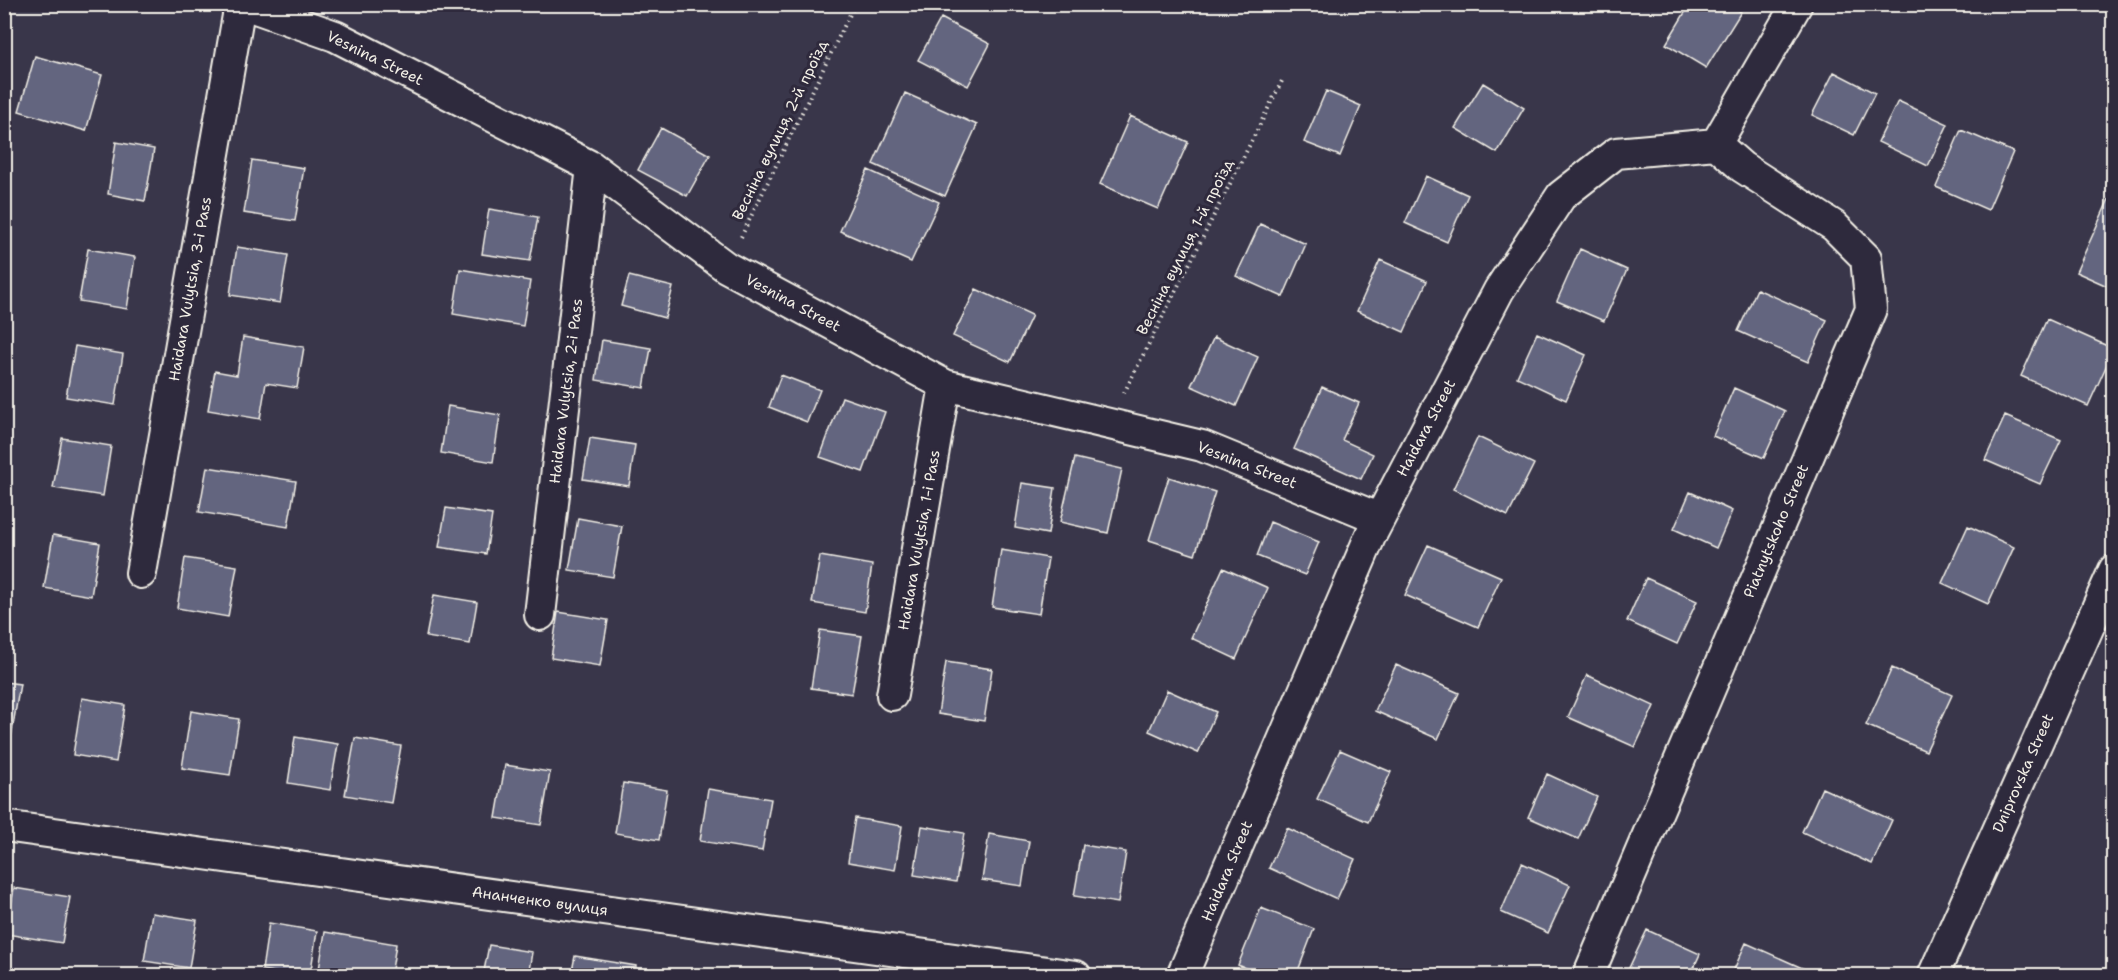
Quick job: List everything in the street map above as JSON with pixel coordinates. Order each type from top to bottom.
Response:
[{"type":"street","name":"Vesnina Street","points":[[242,4],[334,36],[592,167],[726,267],[945,385],[1202,446],[1378,518]]},
{"type":"street","name":"Haidara Vulytsia, 3-i Pass","points":[[141,573],[242,4]]},
{"type":"street","points":[[1716,144],[1797,4]]},
{"type":"street","name":"Haidara Street","points":[[1182,975],[1378,518],[1499,290],[1561,196],[1616,153],[1716,144]]},
{"type":"street","name":"Piatnytskoho Street","points":[[1588,975],[1871,309],[1866,258],[1834,226],[1742,167],[1716,144]]},
{"type":"street","name":"Haidara Vulytsia, 2-i Pass","points":[[540,615],[592,167]]},
{"type":"street","name":"Haidara Vulytsia, 1-i Pass","points":[[892,694],[945,385]]},
{"type":"street","name":"Dniprovska Street","points":[[1933,975],[2114,570]]},
{"type":"street","name":"Ананченко вулиця","points":[[4,826],[1076,975]]},
{"type":"path","name":"Весніна вулиця, 2-й проїзд","points":[[726,267],[855,4]]},
{"type":"path","name":"Весніна вулиця, 1-й проїзд","points":[[1109,424],[1282,81]]},
{"type":"building","points":[[1690,4],[1728,4],[1741,12],[1706,68],[1666,44]]},
{"type":"building","points":[[941,18],[990,44],[968,86],[918,60]]},
{"type":"building","points":[[35,56],[102,75],[86,131],[19,111]]},
{"type":"building","points":[[1834,72],[1875,93],[1854,135],[1812,115]]},
{"type":"building","points":[[1483,83],[1524,108],[1497,153],[1455,128]]},
{"type":"building","points":[[1326,91],[1361,106],[1340,156],[1304,142]]},
{"type":"building","points":[[905,93],[977,125],[945,196],[873,164]]},
{"type":"building","points":[[1898,101],[1948,124],[1928,166],[1878,142]]},
{"type":"building","points":[[1130,116],[1188,142],[1158,209],[1100,184]]},
{"type":"building","points":[[661,128],[710,155],[687,196],[638,170]]},
{"type":"building","points":[[1961,130],[2013,152],[1988,210],[1936,187]]},
{"type":"building","points":[[116,142],[154,149],[145,201],[108,194]]},
{"type":"building","points":[[252,160],[304,168],[295,221],[244,213]]},
{"type":"building","points":[[868,170],[939,202],[911,262],[840,231]]},
{"type":"building","points":[[1426,176],[1468,195],[1447,242],[1405,223]]},
{"type":"building","points":[[2114,190],[2114,289],[2076,272]]},
{"type":"building","points":[[489,209],[538,217],[530,261],[482,254]]},
{"type":"building","points":[[1260,224],[1306,244],[1283,297],[1236,276]]},
{"type":"building","points":[[237,247],[288,255],[280,303],[230,295]]},
{"type":"building","points":[[88,249],[135,257],[127,309],[79,301]]},
{"type":"building","points":[[1580,249],[1627,270],[1604,321],[1557,301]]},
{"type":"building","points":[[1380,260],[1427,281],[1404,332],[1357,311]]},
{"type":"building","points":[[460,269],[530,281],[523,326],[453,314]]},
{"type":"building","points":[[629,276],[673,287],[665,318],[621,306]]},
{"type":"building","points":[[976,289],[1032,315],[1010,362],[953,336]]},
{"type":"building","points":[[1757,289],[1827,320],[1808,362],[1738,331]]},
{"type":"building","points":[[2047,319],[2114,349],[2088,406],[2021,376]]},
{"type":"building","points":[[1537,333],[1586,355],[1566,400],[1517,377]]},
{"type":"building","points":[[243,337],[304,347],[297,388],[266,383],[260,419],[208,410],[215,371],[237,375]]},
{"type":"building","points":[[1214,337],[1258,357],[1236,406],[1191,386]]},
{"type":"building","points":[[602,340],[651,348],[644,388],[596,380]]},
{"type":"building","points":[[75,346],[123,354],[115,405],[66,397]]},
{"type":"building","points":[[781,375],[820,390],[807,422],[769,407]]},
{"type":"building","points":[[1322,387],[1359,403],[1342,440],[1373,454],[1361,479],[1294,449]]},
{"type":"building","points":[[1734,388],[1785,411],[1764,458],[1713,436]]},
{"type":"building","points":[[842,397],[885,412],[863,472],[820,457]]},
{"type":"building","points":[[448,406],[500,415],[493,462],[441,453]]},
{"type":"building","points":[[2005,416],[2061,440],[2040,484],[1985,460]]},
{"type":"building","points":[[1478,437],[1534,464],[1508,516],[1453,489]]},
{"type":"building","points":[[62,438],[111,446],[103,496],[53,488]]},
{"type":"building","points":[[590,438],[635,445],[629,486],[583,479]]},
{"type":"building","points":[[1075,458],[1122,469],[1108,533],[1060,522]]},
{"type":"building","points":[[207,467],[296,481],[288,527],[199,512]]},
{"type":"building","points":[[1169,477],[1215,492],[1195,555],[1149,540]]},
{"type":"building","points":[[1022,483],[1055,488],[1048,534],[1015,528]]},
{"type":"building","points":[[1690,492],[1732,511],[1716,548],[1674,529]]},
{"type":"building","points":[[446,508],[492,515],[486,554],[439,547]]},
{"type":"building","points":[[578,518],[622,526],[613,577],[569,570]]},
{"type":"building","points":[[1270,522],[1319,542],[1305,575],[1257,556]]},
{"type":"building","points":[[1968,526],[2014,547],[1988,604],[1942,583]]},
{"type":"building","points":[[53,535],[100,543],[91,596],[44,588]]},
{"type":"building","points":[[1428,545],[1501,577],[1478,627],[1405,595]]},
{"type":"building","points":[[1001,550],[1048,558],[1039,614],[992,607]]},
{"type":"building","points":[[820,556],[872,565],[865,612],[812,603]]},
{"type":"building","points":[[185,558],[237,566],[228,617],[177,608]]},
{"type":"building","points":[[1223,568],[1268,588],[1236,659],[1191,638]]},
{"type":"building","points":[[1646,578],[1697,601],[1677,644],[1627,621]]},
{"type":"building","points":[[434,595],[477,602],[470,644],[426,637]]},
{"type":"building","points":[[558,612],[608,620],[600,666],[551,658]]},
{"type":"building","points":[[820,630],[862,636],[852,694],[811,688]]},
{"type":"building","points":[[946,662],[992,669],[984,721],[938,714]]},
{"type":"building","points":[[1396,665],[1459,693],[1438,739],[1375,711]]},
{"type":"building","points":[[1892,668],[1952,695],[1926,751],[1866,725]]},
{"type":"building","points":[[1587,675],[1654,706],[1635,747],[1568,717]]},
{"type":"building","points":[[4,682],[20,684],[9,749],[4,748]]},
{"type":"building","points":[[1167,690],[1216,712],[1198,753],[1149,731]]},
{"type":"building","points":[[82,698],[125,705],[116,762],[73,755]]},
{"type":"building","points":[[191,711],[239,719],[230,775],[182,768]]},
{"type":"building","points":[[295,737],[338,744],[330,790],[288,783]]},
{"type":"building","points":[[355,738],[401,746],[391,803],[345,795]]},
{"type":"building","points":[[1340,750],[1391,772],[1368,822],[1317,799]]},
{"type":"building","points":[[505,765],[550,772],[541,825],[496,818]]},
{"type":"building","points":[[1547,774],[1597,797],[1578,839],[1528,817]]},
{"type":"building","points":[[623,783],[667,790],[659,840],[615,833]]},
{"type":"building","points":[[1822,788],[1892,820],[1872,864],[1802,832]]},
{"type":"building","points":[[708,789],[771,799],[762,851],[700,841]]},
{"type":"building","points":[[855,818],[902,826],[895,870],[848,862]]},
{"type":"building","points":[[922,826],[964,833],[956,882],[914,875]]},
{"type":"building","points":[[1287,828],[1355,859],[1337,899],[1269,868]]},
{"type":"building","points":[[989,834],[1029,841],[1022,886],[982,880]]},
{"type":"building","points":[[1083,845],[1126,852],[1118,903],[1074,896]]},
{"type":"building","points":[[1522,863],[1570,885],[1548,933],[1501,912]]},
{"type":"building","points":[[14,888],[70,897],[62,943],[6,934]]},
{"type":"building","points":[[1261,908],[1314,929],[1296,976],[1264,976],[1238,965]]},
{"type":"building","points":[[152,913],[197,920],[189,968],[144,961]]},
{"type":"building","points":[[269,923],[317,931],[310,976],[262,970]]},
{"type":"building","points":[[1647,930],[1700,954],[1690,976],[1645,976],[1629,968]]},
{"type":"building","points":[[325,932],[396,944],[391,976],[318,976]]},
{"type":"building","points":[[1746,943],[1818,975],[1731,976]]},
{"type":"building","points":[[489,945],[532,952],[528,976],[483,976]]},
{"type":"building","points":[[575,956],[636,966],[635,976],[571,976]]},
{"type":"building","points":[[1476,970],[1489,976],[1474,976]]}]
